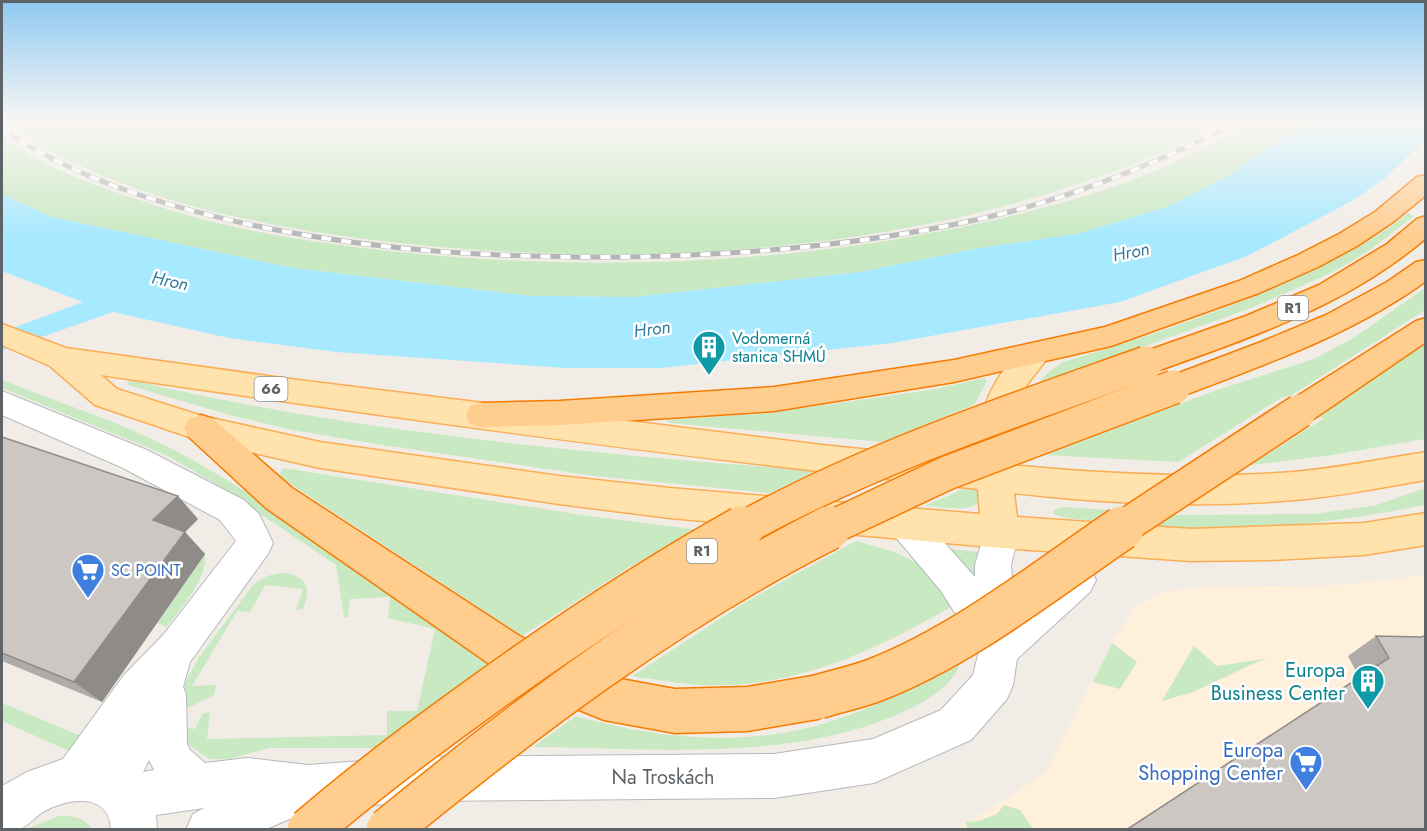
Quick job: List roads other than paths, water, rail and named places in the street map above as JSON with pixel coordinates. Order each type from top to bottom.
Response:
[{"type":"highway","points":[[482,415],[560,413],[774,399],[944,373],[1034,355],[1111,336],[1249,287],[1308,261],[1348,240],[1384,217],[1425,182]]},
{"type":"highway","name":"R1","points":[[388,830],[524,720],[678,612],[748,571],[873,505],[989,455],[1160,375],[1312,299],[1391,254],[1425,224]]},
{"type":"highway","name":"R1","points":[[308,809],[414,746],[574,629],[721,540],[785,506],[969,427],[1160,375],[1347,318],[1425,268]]},
{"type":"highway","points":[[201,428],[279,498],[503,649],[550,677],[604,698],[675,711],[747,709],[818,697],[874,680],[925,657],[961,636],[1206,471],[1425,328]]},
{"type":"main road","name":"66","points":[[2,334],[61,358],[282,390],[482,415]]},
{"type":"main road","points":[[1001,532],[993,476],[998,413],[1008,388],[1034,355]]},
{"type":"main road","name":"66","points":[[61,358],[106,397],[201,428]]},
{"type":"main road","points":[[482,415],[822,459],[1068,485],[1174,490],[1295,486],[1425,466]]},
{"type":"main road","points":[[201,428],[320,455],[547,488],[670,502],[1001,532],[1191,544],[1270,544],[1364,538],[1425,529]]},
{"type":"street","points":[[2,402],[135,459],[232,510],[246,525],[255,543],[172,663],[112,797]]},
{"type":"street","points":[[906,524],[941,560],[971,600],[996,667]]},
{"type":"street","points":[[996,667],[993,565],[1001,532]]},
{"type":"street","name":"Na Troskách","points":[[2,814],[11,806],[44,787],[204,808],[308,809],[418,779],[785,775],[874,761],[956,725],[996,667],[1121,540]]},
{"type":"street","points":[[172,663],[165,745],[174,766],[204,808]]},
{"type":"water","name":"Hron","points":[[1250,161],[1403,161],[1385,178],[1352,201],[1247,256],[1120,302],[892,343],[661,368],[566,368],[336,352],[229,338],[113,312],[2,351],[2,332],[83,302],[2,271],[2,194],[52,217],[293,268],[532,296],[633,297],[860,272],[980,248],[1077,234],[1169,206],[1227,176]]},
{"type":"railway","points":[[57,161],[91,177],[154,200],[219,218],[298,234],[436,251],[529,256],[623,257],[719,254],[815,246],[911,233],[1035,205],[1095,185],[1156,161]]},
{"type":"place","name":"Vodomerná stanica SHMÚ","points":[[709,376]]},
{"type":"place","name":"SC POINT","points":[[88,599]]},
{"type":"place","name":"Europa Business Center","points":[[1368,710]]},
{"type":"place","name":"Europa Shopping Center","points":[[1306,791]]}]
